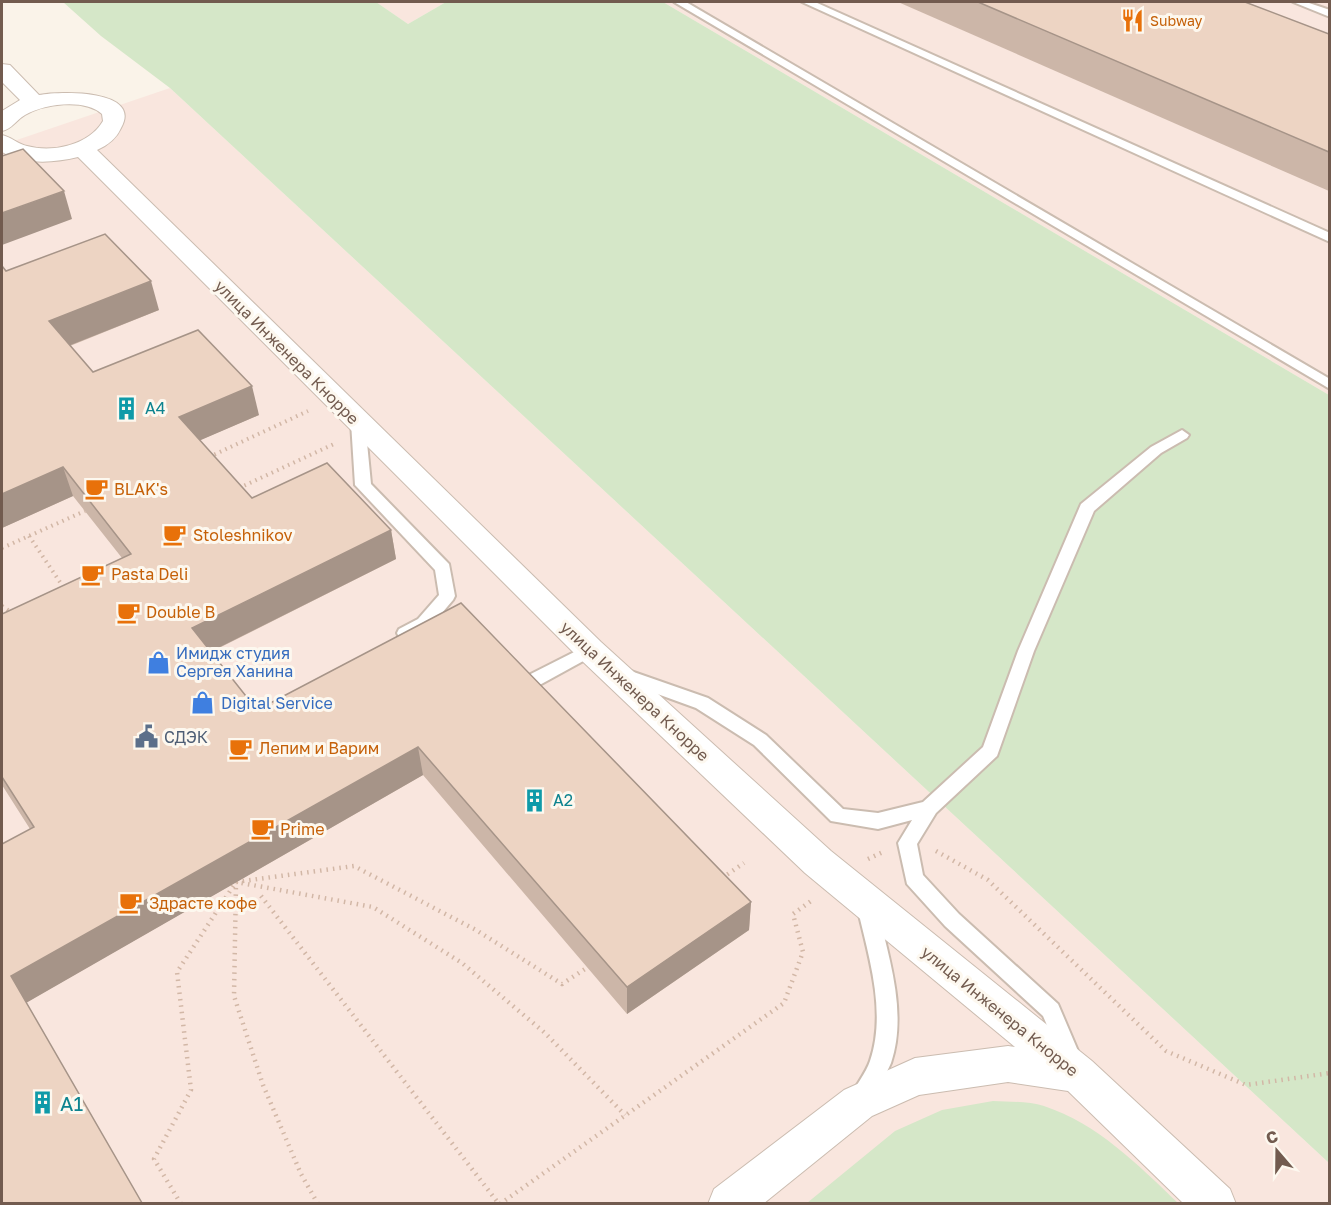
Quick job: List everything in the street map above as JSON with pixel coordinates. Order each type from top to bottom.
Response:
[{"type":"street","points":[[2,70],[35,103]]},
{"type":"street","points":[[2,124],[15,111],[35,103],[66,97],[97,101],[108,107],[114,115],[114,123],[108,133],[82,148],[41,156],[15,151],[2,142]]},
{"type":"street","name":"улица Инженера Кнорре","points":[[82,148],[348,432],[601,660],[818,862],[1078,1074],[1215,1203]]},
{"type":"street","points":[[729,1203],[858,1103],[915,1077],[958,1069],[1008,1064],[1078,1074]]},
{"type":"lane","points":[[679,2],[1329,385]]},
{"type":"lane","points":[[807,2],[1329,238]]},
{"type":"lane","points":[[1298,2],[1329,14]]},
{"type":"lane","points":[[348,432],[363,485],[443,568],[447,596],[424,622],[395,639]]},
{"type":"lane","points":[[1078,1074],[1051,1010],[952,920],[914,878],[907,843],[929,808],[991,751],[1026,651],[1087,507],[1156,450],[1182,435]]},
{"type":"lane","points":[[519,688],[601,660],[702,703],[760,740],[838,816],[878,821],[929,808]]},
{"type":"lane","points":[[858,1103],[880,1061],[886,1026],[886,992],[866,902]]},
{"type":"path","points":[[200,461],[309,411]]},
{"type":"path","points":[[238,488],[348,432]]},
{"type":"path","points":[[2,548],[85,511]]},
{"type":"path","points":[[29,536],[71,597]]},
{"type":"path","points":[[2,606],[16,615]]},
{"type":"path","points":[[907,843],[935,851],[988,880],[1166,1051],[1246,1085],[1329,1073]]},
{"type":"path","points":[[718,882],[744,863]]},
{"type":"path","points":[[181,1203],[154,1159],[191,1090],[177,972],[236,882],[354,866],[476,930],[562,984],[588,967]]},
{"type":"path","points":[[236,882],[374,907],[471,970],[545,1032],[626,1115]]},
{"type":"path","points":[[236,882],[234,996],[263,1085],[300,1174],[318,1203]]},
{"type":"path","points":[[261,896],[499,1203],[784,1003],[803,952],[793,914]]},
{"type":"shaded area","points":[[376,2],[446,2],[408,24]]},
{"type":"shaded area","points":[[663,2],[1329,2],[1329,395]]},
{"type":"shaded area","points":[[170,88],[1329,1163],[1329,1203],[2,1203],[2,145]]},
{"type":"green space","points":[[63,2],[376,2],[408,24],[446,2],[663,2],[1329,395],[1329,1163],[170,88],[101,36]]},
{"type":"green space","points":[[993,1101],[1038,1104],[1082,1123],[1116,1147],[1178,1203],[807,1203],[895,1131],[942,1110]]},
{"type":"building","points":[[978,2],[1245,2],[1329,34],[1329,152]]},
{"type":"building","points":[[23,149],[64,191],[2,213],[2,156]]},
{"type":"building","points":[[105,234],[151,281],[49,321],[93,372],[198,330],[252,386],[179,417],[252,498],[327,463],[391,530],[192,628],[257,710],[461,603],[751,902],[627,987],[418,747],[11,976],[142,1203],[2,1203],[2,844],[34,827],[2,777],[2,614],[131,554],[63,467],[2,494],[2,266],[6,271]]},
{"type":"place","name":"Subway","points":[[1132,20]]},
{"type":"place","name":"А4","points":[[127,408]]},
{"type":"place","name":"BLAK's","points":[[96,489]]},
{"type":"place","name":"Stoleshnikov","points":[[175,535]]},
{"type":"place","name":"Pasta Deli","points":[[93,574]]},
{"type":"place","name":"Double B","points":[[128,612]]},
{"type":"place","name":"Имидж студия Сергея Ханина","points":[[158,662]]},
{"type":"place","name":"Digital Service","points":[[203,703]]},
{"type":"place","name":"СДЭК","points":[[146,737]]},
{"type":"place","name":"Лепим и Варим","points":[[241,748]]},
{"type":"place","name":"А2","points":[[535,800]]},
{"type":"place","name":"Prime","points":[[262,829]]},
{"type":"place","name":"Здрасте кофе","points":[[131,903]]},
{"type":"place","name":"А1","points":[[42,1103]]}]
